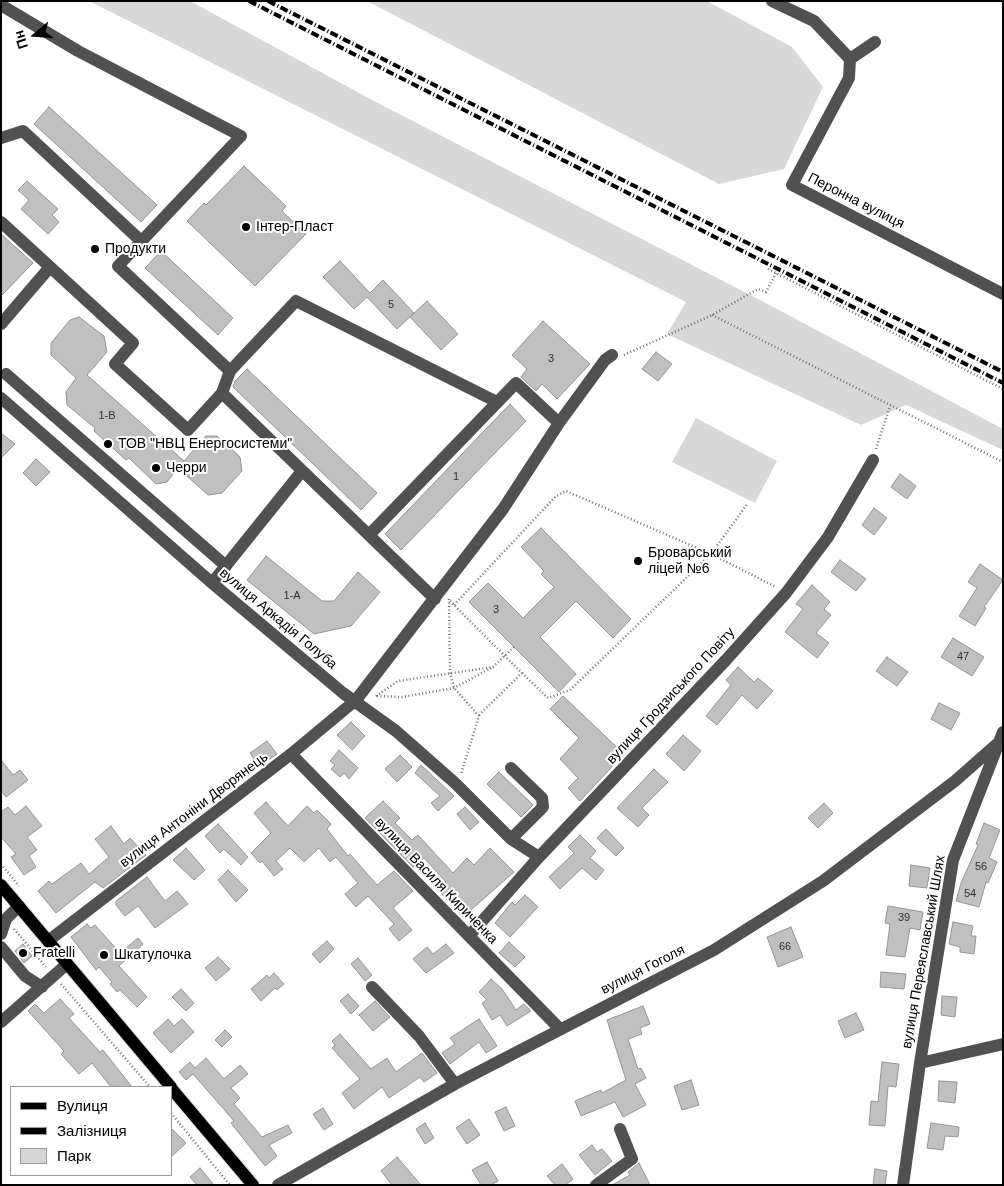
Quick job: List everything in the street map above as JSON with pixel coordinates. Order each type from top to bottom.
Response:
[{"type":"main road","points":[[1,885],[170,1086]]},
{"type":"main road","points":[[172,1088],[253,1185]]},
{"type":"street","points":[[772,1],[814,21],[850,59],[875,42]]},
{"type":"street","points":[[1,5],[78,51],[242,136],[118,266],[230,371]]},
{"type":"street","name":"Перонна вулиця","points":[[850,59],[849,78],[792,185],[1003,294]]},
{"type":"street","points":[[1,138],[23,131],[141,241]]},
{"type":"street","points":[[1,222],[133,343],[115,364],[188,430],[222,393],[230,371],[296,301],[497,402]]},
{"type":"street","points":[[1,324],[50,267]]},
{"type":"street","name":"вулиця Антоніни Дворянець","points":[[48,941],[291,754],[356,700],[442,597],[504,509],[560,423],[605,360],[612,355]]},
{"type":"street","points":[[6,374],[226,566]]},
{"type":"street","points":[[369,535],[516,382],[560,423]]},
{"type":"street","points":[[222,393],[369,535],[442,597]]},
{"type":"street","name":"вулиця Аркадія Голуба","points":[[1,398],[212,583],[343,693],[356,700],[396,731],[455,783],[510,839],[539,857]]},
{"type":"street","points":[[84,471],[98,455]]},
{"type":"street","name":"вулиця Гродзиського Повіту","points":[[469,936],[539,857],[726,660],[786,593],[828,537],[873,460]]},
{"type":"street","points":[[212,583],[302,470]]},
{"type":"street","name":"вулиця Гоголя","points":[[278,1185],[455,1084],[714,950],[823,881],[955,781],[1000,738]]},
{"type":"street","name":"вулиця Переяславський Шлях","points":[[903,1185],[920,1063],[953,860],[1000,738]]},
{"type":"street","name":"вулиця Василя Кириченка","points":[[291,754],[560,1029]]},
{"type":"street","points":[[510,839],[543,807],[542,798],[511,768]]},
{"type":"street","points":[[1,934],[6,919],[19,906]]},
{"type":"street","points":[[1,947],[25,976],[42,987]]},
{"type":"street","points":[[1,1022],[67,964]]},
{"type":"street","points":[[372,986],[419,1036],[455,1084]]},
{"type":"street","points":[[920,1063],[1003,1044]]},
{"type":"street","points":[[596,1185],[632,1159],[620,1129]]},
{"type":"path","points":[[768,269],[1003,388]]},
{"type":"path","points":[[612,355],[628,354],[712,315],[758,289],[766,292],[776,274]]},
{"type":"path","points":[[712,315],[1003,462]]},
{"type":"path","points":[[873,460],[890,406]]},
{"type":"path","points":[[454,605],[556,496],[566,491],[711,554],[786,593]]},
{"type":"path","points":[[442,597],[454,605],[548,698],[570,690],[711,554],[748,503]]},
{"type":"path","points":[[442,597],[450,672],[454,688],[479,716]]},
{"type":"path","points":[[356,700],[376,696],[402,697],[454,688],[493,667],[514,647]]},
{"type":"path","points":[[376,696],[398,681],[493,667]]},
{"type":"path","points":[[455,783],[461,775],[479,716],[522,672]]},
{"type":"path","points":[[6,919],[149,1086]]},
{"type":"path","points":[[22,938],[28,934]]},
{"type":"path","points":[[172,1114],[230,1185]]},
{"type":"green space","points":[[89,1],[190,1],[374,101],[760,300],[1003,429],[1003,450],[906,405],[861,425],[667,334],[686,302]]},
{"type":"green space","points":[[367,1],[707,1],[792,47],[823,87],[784,169],[719,184]]},
{"type":"green space","points":[[696,418],[777,461],[755,503],[672,462]]},
{"type":"building","points":[[49,107],[157,205],[141,222],[34,124]]},
{"type":"building","name":"Інтер-Пласт","points":[[244,166],[286,206],[282,211],[306,234],[255,286],[187,221],[204,203],[206,205]]},
{"type":"building","points":[[27,181],[58,209],[52,215],[59,222],[48,234],[21,209],[29,200],[18,190]]},
{"type":"building","points":[[1,234],[33,263],[1,296]]},
{"type":"building","points":[[161,251],[233,318],[218,335],[145,268]]},
{"type":"building","points":[[340,261],[370,293],[383,280],[414,313],[397,329],[367,297],[354,309],[323,277]]},
{"type":"building","points":[[427,301],[458,334],[441,350],[410,317]]},
{"type":"building","points":[[79,317],[104,336],[107,352],[87,375],[184,461],[206,436],[217,436],[240,457],[242,471],[222,493],[208,495],[178,468],[167,482],[156,484],[129,458],[126,460],[94,431],[95,428],[67,405],[66,392],[76,378],[51,355],[51,343],[70,320]]},
{"type":"building","points":[[543,321],[590,364],[557,399],[542,384],[536,391],[521,377],[527,369],[512,355]]},
{"type":"building","points":[[656,352],[672,364],[658,381],[642,369]]},
{"type":"building","points":[[247,369],[377,493],[361,510],[233,387],[235,381]]},
{"type":"building","points":[[510,404],[526,421],[401,550],[385,534]]},
{"type":"building","points":[[1,433],[15,444],[1,458]]},
{"type":"building","points":[[36,459],[50,472],[36,486],[23,473]]},
{"type":"building","points":[[900,474],[916,486],[907,499],[891,487]]},
{"type":"building","points":[[874,508],[887,518],[874,535],[862,525]]},
{"type":"building","points":[[541,528],[631,619],[613,638],[576,601],[540,637],[576,674],[559,692],[469,602],[488,583],[523,618],[554,587],[541,574],[544,571],[521,547]]},
{"type":"building","points":[[266,556],[322,601],[334,601],[358,572],[380,592],[351,626],[314,634],[247,580]]},
{"type":"building","points":[[840,560],[866,579],[856,591],[831,572]]},
{"type":"building","points":[[980,564],[1003,580],[984,607],[986,608],[975,626],[959,616],[977,588],[968,582]]},
{"type":"building","points":[[812,585],[830,602],[824,609],[831,615],[816,633],[829,643],[817,658],[785,632],[803,609],[796,604]]},
{"type":"building","points":[[953,638],[984,657],[972,676],[941,657]]},
{"type":"building","points":[[887,657],[908,672],[897,686],[876,671]]},
{"type":"building","points":[[738,667],[754,682],[758,678],[773,691],[757,709],[742,695],[717,725],[706,716],[731,685],[726,680]]},
{"type":"building","points":[[563,696],[624,754],[580,801],[568,788],[578,778],[560,759],[579,738],[550,709]]},
{"type":"building","points":[[939,703],[960,713],[951,730],[931,719]]},
{"type":"building","points":[[351,722],[365,736],[352,750],[337,735]]},
{"type":"building","points":[[683,735],[701,751],[684,771],[666,754]]},
{"type":"building","points":[[267,741],[277,754],[259,767],[250,753]]},
{"type":"building","points":[[339,750],[358,768],[349,779],[344,773],[340,777],[331,769],[335,765],[330,761]]},
{"type":"building","points":[[400,755],[412,767],[397,782],[385,769]]},
{"type":"building","points":[[1,760],[13,775],[20,770],[28,780],[6,797],[1,791]]},
{"type":"building","points":[[421,765],[454,796],[438,811],[431,803],[440,796],[415,773]]},
{"type":"building","points":[[654,769],[668,782],[642,808],[649,815],[638,827],[617,808]]},
{"type":"building","points":[[499,772],[533,805],[521,817],[487,784]]},
{"type":"building","points":[[383,801],[400,818],[395,823],[412,840],[418,835],[453,873],[467,858],[474,865],[490,848],[514,872],[463,917],[438,890],[446,882],[424,858],[413,867],[365,818]]},
{"type":"building","points":[[266,802],[288,826],[307,806],[314,813],[317,810],[331,824],[327,829],[348,856],[350,854],[377,885],[394,871],[413,891],[393,908],[412,930],[399,941],[389,929],[394,924],[368,896],[356,907],[345,894],[358,883],[336,857],[330,862],[319,848],[304,862],[290,848],[276,861],[283,869],[274,876],[262,861],[260,863],[251,853],[271,833],[254,813]]},
{"type":"building","points":[[824,803],[833,813],[818,828],[808,818]]},
{"type":"building","points":[[26,806],[42,826],[27,837],[37,850],[29,856],[36,867],[24,875],[11,857],[16,854],[1,837],[1,812],[8,807],[15,815]]},
{"type":"building","points":[[465,807],[479,822],[470,830],[457,814]]},
{"type":"building","points":[[984,823],[1000,830],[989,858],[997,862],[988,883],[986,882],[979,907],[956,901],[961,883],[978,845],[976,844]]},
{"type":"building","points":[[218,824],[248,857],[241,865],[224,849],[220,853],[205,836]]},
{"type":"building","points":[[111,826],[124,844],[130,838],[146,855],[103,888],[95,882],[56,913],[38,891],[49,881],[52,884],[81,863],[89,874],[109,857],[95,839]]},
{"type":"building","points":[[606,829],[624,848],[616,856],[597,838]]},
{"type":"building","points":[[580,835],[596,851],[590,858],[604,870],[596,880],[582,868],[560,889],[549,877],[574,853],[568,847]]},
{"type":"building","points":[[186,848],[205,870],[194,880],[173,860]]},
{"type":"building","points":[[911,865],[930,868],[927,888],[909,886]]},
{"type":"building","points":[[228,870],[248,890],[236,902],[218,880]]},
{"type":"building","points":[[147,877],[165,901],[177,891],[188,904],[155,928],[138,906],[125,916],[116,905],[116,901]]},
{"type":"building","points":[[525,895],[538,907],[510,937],[495,923],[512,902],[515,905]]},
{"type":"building","points":[[888,906],[923,912],[920,930],[910,928],[905,957],[886,955],[890,924],[885,923]]},
{"type":"building","points":[[953,922],[973,926],[971,936],[976,936],[974,954],[960,952],[960,947],[949,944]]},
{"type":"building","points":[[87,924],[91,928],[95,925],[120,953],[138,938],[143,944],[119,966],[147,997],[137,1007],[120,990],[117,992],[110,984],[112,982],[99,967],[96,970],[71,937]]},
{"type":"building","points":[[791,927],[803,957],[778,967],[767,937]]},
{"type":"building","points":[[327,941],[334,949],[320,963],[312,954]]},
{"type":"building","points":[[509,942],[525,957],[515,967],[499,953]]},
{"type":"building","name":"Fratelli","points":[[23,944],[32,956],[24,963],[15,951]]},
{"type":"building","points":[[446,944],[454,953],[426,973],[413,959],[427,947],[433,954]]},
{"type":"building","points":[[218,957],[230,969],[216,981],[205,968]]},
{"type":"building","points":[[358,958],[372,975],[365,981],[351,964]]},
{"type":"building","points":[[881,972],[906,974],[904,989],[880,987]]},
{"type":"building","points":[[274,973],[284,984],[277,990],[275,988],[261,1001],[251,989],[267,975],[269,978]]},
{"type":"building","points":[[491,979],[502,989],[516,1010],[524,1004],[531,1011],[507,1026],[500,1015],[492,1020],[482,1003],[487,1000],[479,992]]},
{"type":"building","points":[[181,989],[194,1003],[186,1011],[172,997]]},
{"type":"building","points":[[348,994],[359,1006],[351,1014],[340,1001]]},
{"type":"building","points":[[942,996],[957,997],[955,1017],[941,1015]]},
{"type":"building","points":[[60,999],[74,1014],[69,1018],[100,1052],[103,1050],[131,1086],[110,1086],[92,1063],[79,1074],[61,1054],[64,1051],[28,1011],[35,1004],[44,1013]]},
{"type":"building","points":[[375,1001],[390,1017],[373,1031],[359,1015]]},
{"type":"building","points":[[643,1006],[650,1024],[640,1028],[642,1034],[628,1039],[638,1069],[641,1068],[646,1078],[635,1084],[646,1105],[623,1117],[615,1102],[581,1116],[575,1101],[601,1090],[602,1093],[626,1080],[607,1020]]},
{"type":"building","points":[[856,1013],[864,1030],[845,1038],[838,1021]]},
{"type":"building","points":[[168,1019],[174,1026],[182,1019],[194,1032],[171,1053],[153,1033]]},
{"type":"building","points":[[479,1019],[497,1046],[486,1053],[479,1042],[450,1064],[442,1053],[455,1044],[450,1038]]},
{"type":"building","points":[[225,1030],[232,1037],[222,1047],[215,1040]]},
{"type":"building","points":[[340,1034],[371,1069],[387,1058],[396,1072],[422,1053],[437,1073],[424,1082],[420,1077],[389,1098],[382,1087],[354,1109],[342,1093],[360,1079],[332,1048],[335,1045],[332,1041]]},
{"type":"building","points":[[206,1058],[224,1079],[240,1065],[248,1074],[231,1088],[240,1098],[234,1104],[262,1137],[288,1125],[292,1133],[269,1145],[277,1156],[265,1166],[231,1123],[234,1121],[193,1074],[186,1080],[179,1072],[190,1062],[195,1068]]},
{"type":"building","points":[[882,1062],[899,1064],[896,1087],[888,1086],[885,1126],[869,1125],[871,1101],[878,1102]]},
{"type":"building","points":[[691,1080],[699,1105],[682,1110],[674,1086]]},
{"type":"building","points":[[939,1081],[957,1082],[955,1103],[938,1101]]},
{"type":"building","points":[[506,1107],[515,1126],[504,1131],[495,1112]]},
{"type":"building","points":[[323,1108],[333,1124],[324,1130],[313,1114]]},
{"type":"building","points":[[469,1119],[480,1135],[467,1144],[456,1128]]},
{"type":"building","points":[[425,1123],[434,1138],[425,1144],[416,1129]]},
{"type":"building","points":[[931,1123],[959,1127],[958,1137],[945,1136],[943,1150],[927,1148]]},
{"type":"building","points":[[172,1129],[186,1143],[172,1156]]},
{"type":"building","points":[[592,1145],[597,1152],[602,1149],[612,1161],[595,1175],[579,1155]]},
{"type":"building","points":[[397,1157],[421,1185],[392,1185],[381,1171]]},
{"type":"building","points":[[487,1162],[498,1181],[491,1185],[481,1185],[472,1170]]},
{"type":"building","points":[[639,1163],[650,1185],[612,1185],[630,1175],[628,1172]]},
{"type":"building","points":[[562,1164],[573,1179],[566,1185],[555,1185],[547,1176]]},
{"type":"building","points":[[200,1168],[214,1185],[197,1185],[190,1177]]},
{"type":"building","points":[[875,1169],[887,1171],[885,1185],[873,1185]]},
{"type":"railway","points":[[249,1],[1003,383]]},
{"type":"railway","points":[[268,1],[1003,372]]},
{"type":"place","name":"Інтер-Пласт","points":[[246,227]]},
{"type":"place","name":"Продукти","points":[[95,249]]},
{"type":"place","name":"ТОВ \"НВЦ Енергосистеми\"","points":[[108,444]]},
{"type":"place","name":"Черри","points":[[156,468]]},
{"type":"place","name":"Броварський ліцей №6","points":[[638,561]]},
{"type":"place","name":"Fratelli","points":[[23,953]]},
{"type":"place","name":"Шкатулочка","points":[[104,955]]}]
